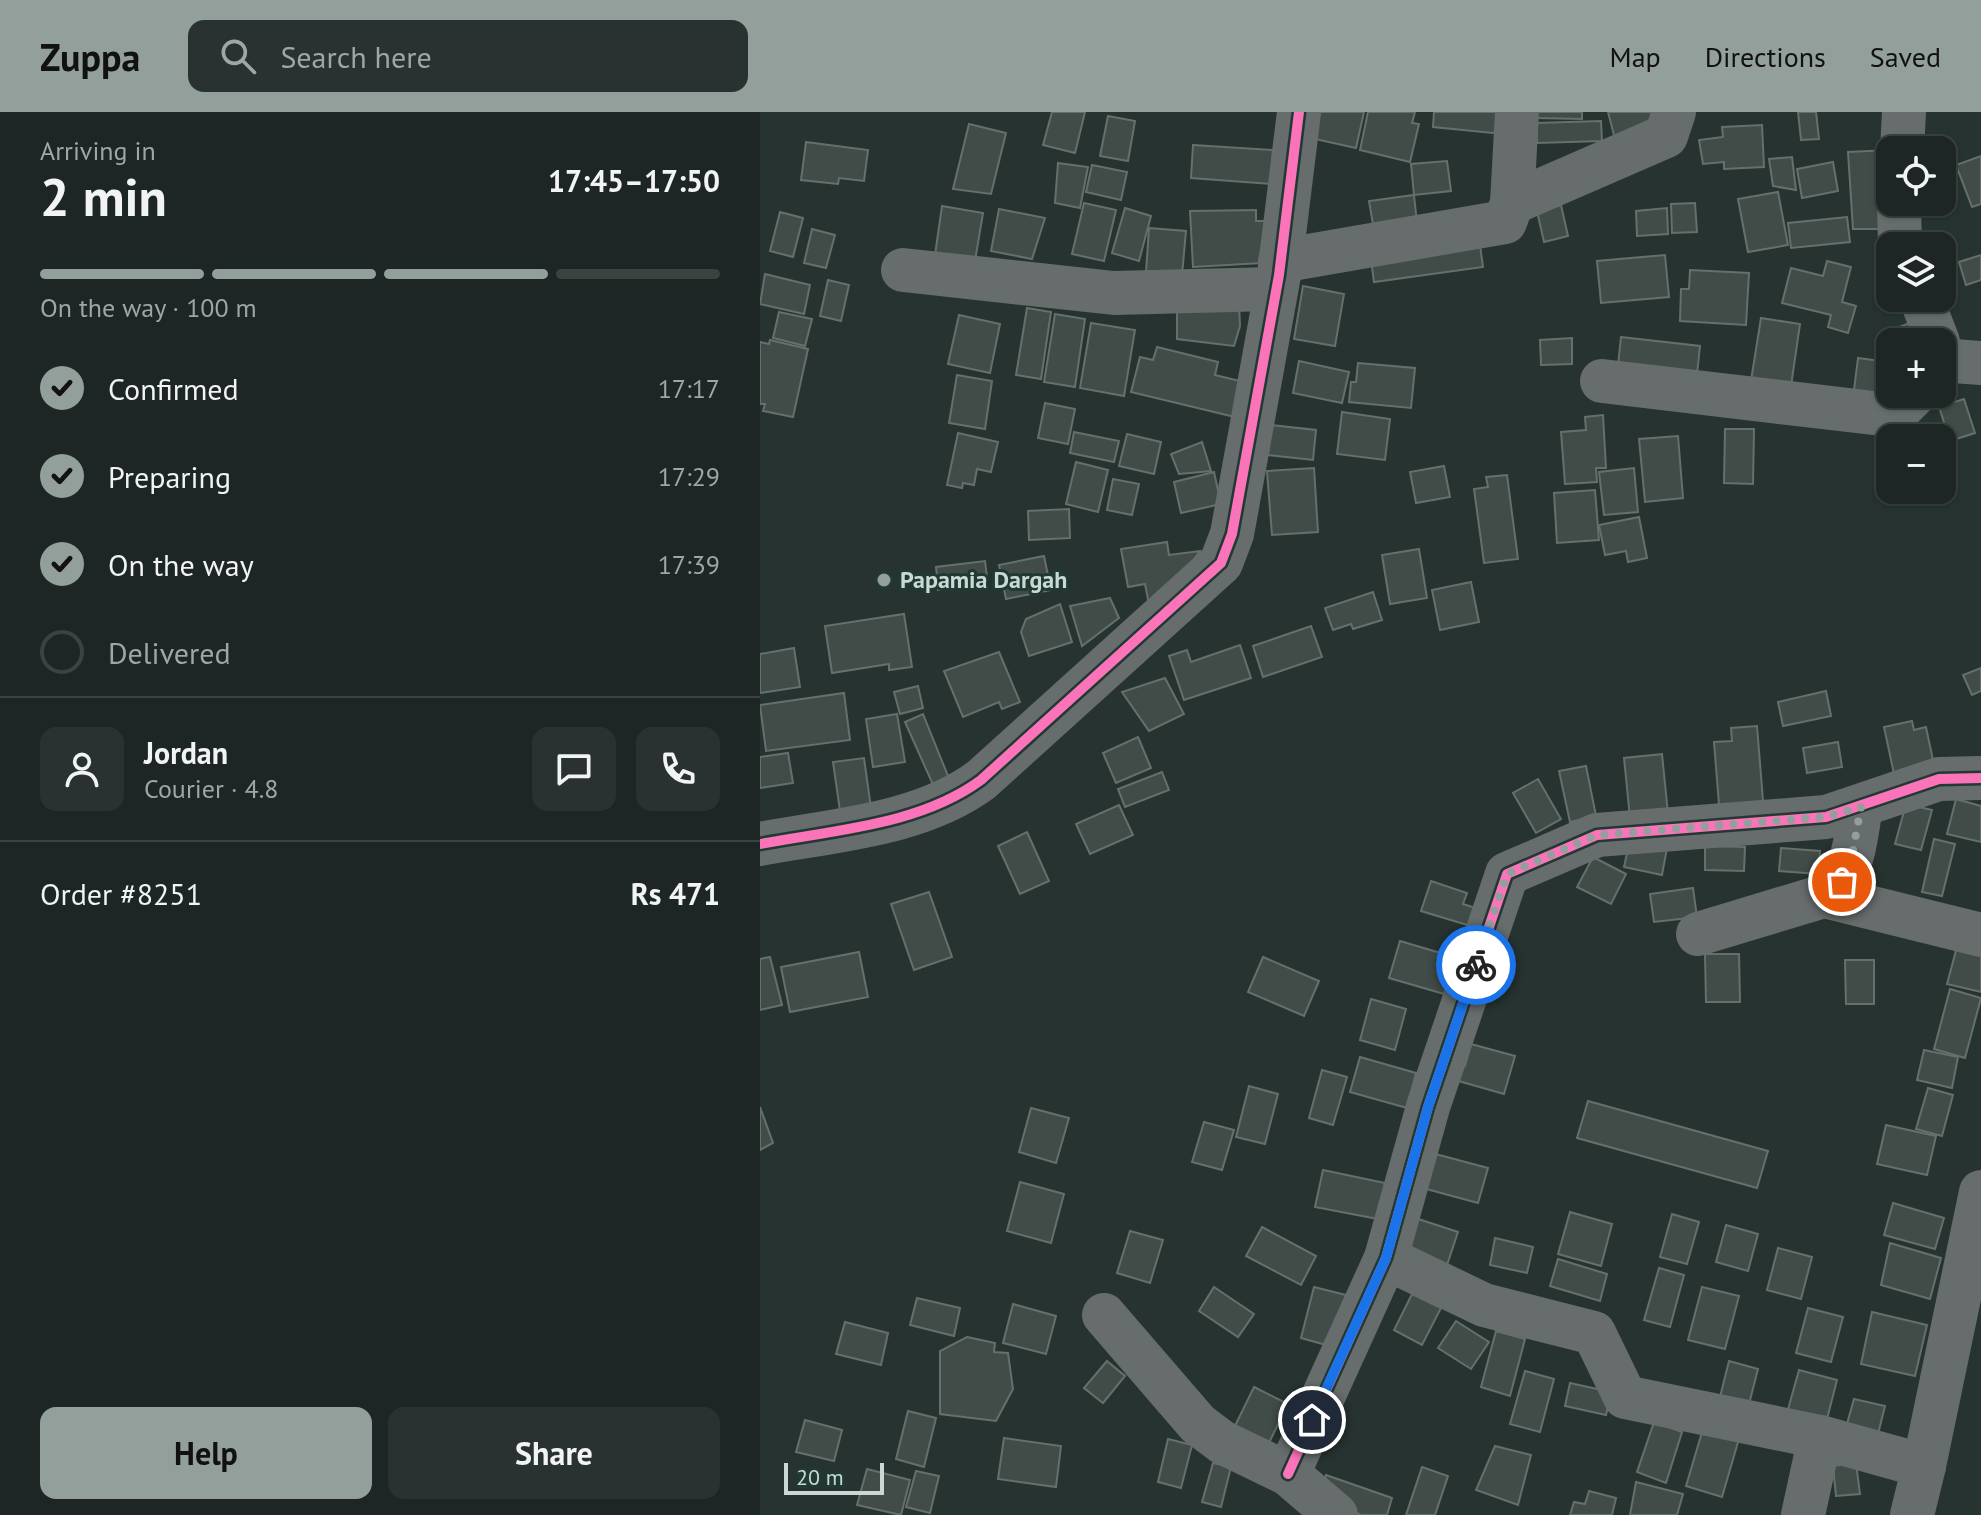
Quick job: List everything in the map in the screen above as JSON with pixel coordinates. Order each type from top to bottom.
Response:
[{"type":"street","points":[[760,844],[921,812],[957,798],[981,780],[1221,563],[1232,534],[1278,275],[1299,112]]},
{"type":"street","points":[[903,270],[1114,293],[1278,275],[1497,226],[1505,222],[1512,203],[1517,112]]},
{"type":"street","points":[[1512,203],[1666,136],[1674,112]]},
{"type":"street","points":[[1903,136],[1904,112]]},
{"type":"street","points":[[1602,381],[1882,414],[1901,408]]},
{"type":"street","points":[[1288,1474],[1386,1258],[1428,1107],[1507,874],[1597,835],[1826,817],[1939,779],[1981,778]]},
{"type":"street","points":[[1698,934],[1824,896],[1849,872],[1861,807]]},
{"type":"street","points":[[1824,896],[1981,935]]},
{"type":"street","points":[[1912,1515],[1981,1192]]},
{"type":"street","points":[[1386,1258],[1484,1305],[1594,1333],[1625,1397],[1820,1437],[1924,1466]]},
{"type":"street","points":[[1104,1315],[1198,1424],[1222,1442],[1288,1474],[1336,1515]]},
{"type":"street","points":[[1803,1515],[1820,1437]]},
{"type":"building","points":[[1052,112],[1085,112],[1075,153],[1043,145]]},
{"type":"building","points":[[1320,112],[1364,112],[1356,148],[1315,139]]},
{"type":"building","points":[[1368,112],[1415,112],[1412,123],[1419,124],[1410,162],[1360,150]]},
{"type":"building","points":[[1434,112],[1506,112],[1503,134],[1433,127]]},
{"type":"building","points":[[1536,112],[1582,112],[1582,119],[1536,118]]},
{"type":"building","points":[[1608,112],[1652,112],[1656,128],[1615,139]]},
{"type":"building","points":[[1798,112],[1816,112],[1819,139],[1801,140]]},
{"type":"building","points":[[1108,116],[1135,121],[1128,161],[1100,156]]},
{"type":"building","points":[[1601,121],[1602,141],[1537,143],[1536,123]]},
{"type":"building","points":[[969,124],[1006,133],[991,194],[953,189]]},
{"type":"building","points":[[1762,125],[1764,167],[1724,169],[1724,162],[1703,164],[1699,140],[1723,137],[1722,127]]},
{"type":"building","points":[[806,142],[868,150],[864,181],[839,178],[838,184],[801,180]]},
{"type":"building","points":[[1193,145],[1273,150],[1271,184],[1191,178]]},
{"type":"building","points":[[1876,151],[1876,216],[1892,216],[1892,229],[1853,229],[1848,152]]},
{"type":"building","points":[[1981,156],[1981,204],[1972,207],[1956,165]]},
{"type":"building","points":[[1792,157],[1796,190],[1773,186],[1769,159]]},
{"type":"building","points":[[1447,161],[1451,191],[1414,195],[1411,164]]},
{"type":"building","points":[[1833,162],[1838,191],[1802,198],[1797,169]]},
{"type":"building","points":[[1058,163],[1088,167],[1080,208],[1055,203]]},
{"type":"building","points":[[1092,165],[1127,172],[1121,200],[1086,192]]},
{"type":"building","points":[[1778,192],[1788,245],[1748,252],[1738,199]]},
{"type":"building","points":[[1414,195],[1417,223],[1374,230],[1369,201]]},
{"type":"building","points":[[1084,203],[1116,210],[1104,261],[1072,254]]},
{"type":"building","points":[[1695,203],[1697,232],[1672,233],[1671,204]]},
{"type":"building","points":[[1561,205],[1568,236],[1544,242],[1537,211]]},
{"type":"building","points":[[942,206],[983,213],[975,261],[935,255]]},
{"type":"building","points":[[1125,208],[1151,216],[1139,261],[1112,253]]},
{"type":"building","points":[[1667,208],[1668,234],[1637,236],[1636,211]]},
{"type":"building","points":[[999,209],[1045,218],[1032,259],[991,251]]},
{"type":"building","points":[[1256,210],[1256,221],[1275,221],[1262,263],[1193,267],[1190,211]]},
{"type":"building","points":[[780,212],[803,218],[793,257],[770,251]]},
{"type":"building","points":[[1847,217],[1850,242],[1791,248],[1788,223]]},
{"type":"building","points":[[1149,228],[1186,231],[1182,275],[1146,272]]},
{"type":"building","points":[[812,229],[835,235],[826,268],[804,263]]},
{"type":"building","points":[[1480,245],[1483,267],[1374,282],[1371,260]]},
{"type":"building","points":[[1665,255],[1669,297],[1601,303],[1597,261]]},
{"type":"building","points":[[1981,255],[1981,280],[1966,285],[1959,262]]},
{"type":"building","points":[[1827,261],[1851,267],[1842,302],[1856,306],[1848,333],[1828,327],[1831,315],[1782,303],[1791,268],[1823,276]]},
{"type":"building","points":[[1690,270],[1749,273],[1746,325],[1680,321],[1681,289],[1689,289]]},
{"type":"building","points":[[765,274],[810,285],[804,314],[760,304]]},
{"type":"building","points":[[828,280],[849,285],[841,321],[820,316]]},
{"type":"building","points":[[1303,286],[1344,294],[1335,346],[1294,339]]},
{"type":"building","points":[[1239,303],[1240,326],[1234,346],[1177,339],[1177,307]]},
{"type":"building","points":[[1027,308],[1051,312],[1041,379],[1016,375]]},
{"type":"building","points":[[779,312],[812,319],[805,346],[773,338]]},
{"type":"building","points":[[1055,314],[1085,319],[1075,387],[1044,382]]},
{"type":"building","points":[[959,315],[1000,324],[990,373],[948,364]]},
{"type":"building","points":[[1925,317],[1929,328],[1897,328]]},
{"type":"building","points":[[1761,318],[1800,324],[1790,393],[1750,387]]},
{"type":"building","points":[[1091,323],[1135,330],[1124,396],[1080,388]]},
{"type":"building","points":[[1621,337],[1700,346],[1696,384],[1617,375]]},
{"type":"building","points":[[1572,338],[1572,364],[1541,365],[1540,340]]},
{"type":"building","points":[[770,340],[808,349],[793,417],[763,411],[765,404],[760,404],[760,342],[769,344]]},
{"type":"building","points":[[1157,347],[1218,362],[1215,375],[1248,383],[1239,418],[1131,392],[1140,357],[1153,360]]},
{"type":"building","points":[[1858,358],[1876,360],[1876,401],[1853,398]]},
{"type":"building","points":[[1299,361],[1349,372],[1342,403],[1293,393]]},
{"type":"building","points":[[1358,363],[1415,368],[1411,408],[1349,402],[1351,382],[1356,382]]},
{"type":"building","points":[[957,375],[992,381],[985,429],[949,423]]},
{"type":"building","points":[[1964,399],[1975,433],[1956,439],[1956,424],[1944,424],[1939,408],[1956,408],[1956,402]]},
{"type":"building","points":[[1045,403],[1075,409],[1068,444],[1038,438]]},
{"type":"building","points":[[1342,412],[1390,419],[1385,460],[1337,454]]},
{"type":"building","points":[[1603,415],[1606,468],[1596,468],[1597,482],[1565,484],[1561,432],[1586,430],[1585,417]]},
{"type":"building","points":[[1271,425],[1316,430],[1313,460],[1268,455]]},
{"type":"building","points":[[1725,429],[1754,429],[1753,484],[1724,483]]},
{"type":"building","points":[[1074,432],[1119,441],[1114,462],[1070,453]]},
{"type":"building","points":[[958,433],[998,442],[991,472],[977,469],[974,485],[963,483],[962,488],[947,485]]},
{"type":"building","points":[[1127,434],[1161,442],[1154,474],[1119,466]]},
{"type":"building","points":[[1678,436],[1683,498],[1645,502],[1639,439]]},
{"type":"building","points":[[1202,442],[1211,471],[1179,474],[1171,454]]},
{"type":"building","points":[[1076,462],[1108,470],[1098,512],[1066,504]]},
{"type":"building","points":[[1444,466],[1450,497],[1416,503],[1410,472]]},
{"type":"building","points":[[1314,468],[1318,532],[1272,535],[1267,471]]},
{"type":"building","points":[[1634,468],[1638,512],[1604,515],[1599,472]]},
{"type":"building","points":[[1214,472],[1221,504],[1181,513],[1174,482]]},
{"type":"building","points":[[1507,475],[1518,559],[1484,563],[1474,489],[1488,487],[1486,477]]},
{"type":"building","points":[[1113,479],[1139,484],[1132,515],[1107,510]]},
{"type":"building","points":[[1595,490],[1599,540],[1557,543],[1554,493]]},
{"type":"building","points":[[1069,509],[1070,538],[1029,540],[1028,511]]},
{"type":"building","points":[[1639,517],[1647,558],[1628,562],[1626,551],[1605,555],[1599,525]]},
{"type":"building","points":[[1167,542],[1169,555],[1200,551],[1177,582],[1149,605],[1145,584],[1128,587],[1121,549]]},
{"type":"building","points":[[1419,549],[1427,598],[1390,604],[1382,555]]},
{"type":"building","points":[[1044,556],[1051,590],[1006,599],[999,565]]},
{"type":"building","points":[[985,561],[988,585],[938,590],[936,567]]},
{"type":"building","points":[[1471,582],[1479,622],[1440,630],[1432,590]]},
{"type":"building","points":[[1373,592],[1382,620],[1353,629],[1351,624],[1333,630],[1325,608]]},
{"type":"building","points":[[1110,598],[1119,618],[1082,646],[1070,606]]},
{"type":"building","points":[[1060,604],[1072,642],[1029,656],[1021,632],[1026,619]]},
{"type":"building","points":[[904,614],[912,667],[889,670],[889,664],[832,673],[825,626]]},
{"type":"building","points":[[1311,626],[1322,657],[1263,677],[1253,646]]},
{"type":"building","points":[[1240,645],[1251,678],[1184,700],[1169,656],[1187,650],[1191,662]]},
{"type":"building","points":[[794,648],[800,687],[760,693],[760,654]]},
{"type":"building","points":[[999,652],[1020,702],[1002,709],[999,702],[963,717],[944,671]]},
{"type":"building","points":[[1981,668],[1981,691],[1972,695],[1963,675]]},
{"type":"building","points":[[1165,678],[1184,714],[1149,731],[1122,692]]},
{"type":"building","points":[[918,686],[923,708],[900,714],[894,692]]},
{"type":"building","points":[[1826,691],[1831,716],[1783,726],[1778,702]]},
{"type":"building","points":[[844,693],[850,740],[766,751],[760,705]]},
{"type":"building","points":[[897,714],[905,762],[873,767],[866,719]]},
{"type":"building","points":[[923,714],[950,781],[934,787],[905,722]]},
{"type":"building","points":[[1912,721],[1914,730],[1926,727],[1934,765],[1894,774],[1884,727]]},
{"type":"building","points":[[1757,726],[1764,813],[1720,817],[1714,742],[1732,741],[1731,728]]},
{"type":"building","points":[[1138,737],[1151,768],[1116,783],[1103,753]]},
{"type":"building","points":[[1838,742],[1842,767],[1807,773],[1803,748]]},
{"type":"building","points":[[788,753],[793,783],[760,788],[760,757]]},
{"type":"building","points":[[1662,754],[1669,824],[1631,828],[1624,758]]},
{"type":"building","points":[[864,758],[871,808],[840,811],[833,762]]},
{"type":"building","points":[[1586,766],[1596,816],[1570,822],[1559,771]]},
{"type":"building","points":[[1162,772],[1169,790],[1125,807],[1118,789]]},
{"type":"building","points":[[1538,779],[1561,819],[1536,833],[1513,793]]},
{"type":"building","points":[[1956,799],[1981,806],[1981,842],[1947,834]]},
{"type":"building","points":[[1906,804],[1932,810],[1921,850],[1895,844]]},
{"type":"building","points":[[1119,805],[1133,835],[1090,854],[1076,824]]},
{"type":"building","points":[[1027,832],[1049,881],[1020,894],[998,846]]},
{"type":"building","points":[[1934,839],[1955,844],[1942,896],[1922,892]]},
{"type":"building","points":[[1630,840],[1667,848],[1662,875],[1624,867]]},
{"type":"building","points":[[1705,846],[1745,847],[1744,871],[1705,870]]},
{"type":"building","points":[[1781,848],[1820,851],[1818,874],[1779,871]]},
{"type":"building","points":[[1593,857],[1626,874],[1611,904],[1577,887]]},
{"type":"building","points":[[1431,881],[1467,893],[1463,904],[1479,909],[1474,927],[1421,911]]},
{"type":"building","points":[[1693,888],[1697,917],[1654,922],[1650,894]]},
{"type":"building","points":[[929,892],[952,957],[914,970],[891,904]]},
{"type":"building","points":[[1400,941],[1454,957],[1444,994],[1389,978]]},
{"type":"building","points":[[1958,943],[1981,948],[1981,992],[1947,984]]},
{"type":"building","points":[[859,952],[868,997],[790,1012],[781,967]]},
{"type":"building","points":[[1705,954],[1739,954],[1740,1002],[1706,1002]]},
{"type":"building","points":[[770,957],[782,1005],[760,1010],[760,959]]},
{"type":"building","points":[[1263,957],[1319,981],[1304,1016],[1248,992]]},
{"type":"building","points":[[1845,960],[1874,960],[1874,1004],[1846,1004]]},
{"type":"building","points":[[1950,989],[1981,998],[1965,1058],[1934,1049]]},
{"type":"building","points":[[1371,999],[1406,1009],[1395,1050],[1360,1040]]},
{"type":"building","points":[[1471,1044],[1515,1056],[1504,1094],[1448,1078],[1453,1063],[1465,1066]]},
{"type":"building","points":[[1924,1050],[1958,1057],[1952,1088],[1917,1080]]},
{"type":"building","points":[[1360,1057],[1416,1073],[1407,1108],[1350,1092]]},
{"type":"building","points":[[1322,1070],[1347,1077],[1333,1125],[1309,1118]]},
{"type":"building","points":[[1249,1086],[1278,1094],[1265,1144],[1236,1137]]},
{"type":"building","points":[[1928,1088],[1953,1095],[1942,1136],[1916,1129]]},
{"type":"building","points":[[1588,1101],[1768,1151],[1757,1188],[1577,1138]]},
{"type":"building","points":[[760,1107],[773,1143],[760,1150]]},
{"type":"building","points":[[1031,1108],[1069,1118],[1056,1163],[1019,1152]]},
{"type":"building","points":[[1204,1122],[1234,1130],[1222,1170],[1192,1162]]},
{"type":"building","points":[[1886,1125],[1936,1136],[1927,1175],[1877,1164]]},
{"type":"building","points":[[1428,1152],[1488,1168],[1478,1203],[1419,1187]]},
{"type":"building","points":[[1323,1170],[1385,1183],[1378,1219],[1315,1207]]},
{"type":"building","points":[[1020,1182],[1064,1194],[1051,1243],[1007,1231]]},
{"type":"building","points":[[1893,1203],[1944,1218],[1935,1249],[1884,1235]]},
{"type":"building","points":[[1570,1212],[1612,1224],[1601,1266],[1558,1254]]},
{"type":"building","points":[[1672,1214],[1699,1222],[1687,1264],[1660,1257]]},
{"type":"building","points":[[1409,1216],[1458,1232],[1446,1268],[1397,1253]]},
{"type":"building","points":[[1726,1225],[1758,1234],[1748,1271],[1716,1262]]},
{"type":"building","points":[[1262,1227],[1316,1256],[1301,1285],[1246,1256]]},
{"type":"building","points":[[1130,1231],[1163,1240],[1150,1283],[1117,1273]]},
{"type":"building","points":[[1495,1238],[1533,1247],[1527,1273],[1490,1265]]},
{"type":"building","points":[[1890,1243],[1941,1258],[1930,1299],[1881,1285]]},
{"type":"building","points":[[1778,1248],[1812,1257],[1801,1299],[1767,1290]]},
{"type":"building","points":[[1558,1259],[1607,1274],[1600,1301],[1550,1286]]},
{"type":"building","points":[[1659,1268],[1684,1275],[1670,1327],[1644,1320]]},
{"type":"building","points":[[1214,1287],[1254,1314],[1238,1337],[1199,1311]]},
{"type":"building","points":[[1314,1287],[1346,1295],[1333,1347],[1301,1338]]},
{"type":"building","points":[[1702,1287],[1739,1296],[1725,1349],[1688,1340]]},
{"type":"building","points":[[1412,1294],[1441,1308],[1422,1345],[1394,1330]]},
{"type":"building","points":[[917,1298],[960,1308],[954,1336],[910,1325]]},
{"type":"building","points":[[1013,1304],[1056,1316],[1046,1354],[1003,1343]]},
{"type":"building","points":[[1808,1308],[1843,1317],[1831,1362],[1796,1353]]},
{"type":"building","points":[[1872,1312],[1927,1325],[1915,1376],[1861,1364]]},
{"type":"building","points":[[1456,1321],[1489,1342],[1471,1369],[1438,1348]]},
{"type":"building","points":[[845,1322],[888,1333],[881,1365],[836,1354]]},
{"type":"building","points":[[1496,1331],[1525,1339],[1510,1396],[1481,1387]]},
{"type":"building","points":[[967,1337],[995,1343],[994,1352],[1008,1353],[1013,1389],[996,1421],[940,1414],[940,1351]]},
{"type":"building","points":[[1107,1361],[1125,1376],[1103,1403],[1084,1388]]},
{"type":"building","points":[[1729,1361],[1758,1369],[1748,1408],[1719,1401]]},
{"type":"building","points":[[1799,1370],[1837,1380],[1826,1423],[1787,1413]]},
{"type":"building","points":[[1525,1371],[1554,1379],[1540,1432],[1510,1424]]},
{"type":"building","points":[[1570,1383],[1611,1392],[1606,1415],[1565,1406]]},
{"type":"building","points":[[1254,1387],[1288,1404],[1264,1453],[1230,1436]]},
{"type":"building","points":[[1854,1399],[1885,1406],[1875,1446],[1843,1438]]},
{"type":"building","points":[[908,1411],[936,1418],[924,1467],[896,1459]]},
{"type":"building","points":[[805,1420],[842,1430],[834,1461],[796,1452]]},
{"type":"building","points":[[1654,1422],[1682,1432],[1666,1483],[1637,1472]]},
{"type":"building","points":[[1705,1422],[1741,1432],[1722,1497],[1686,1486]]},
{"type":"building","points":[[1004,1438],[1061,1446],[1056,1487],[998,1479]]},
{"type":"building","points":[[1168,1439],[1192,1445],[1181,1488],[1158,1482]]},
{"type":"building","points":[[1495,1446],[1531,1455],[1518,1505],[1476,1490]]},
{"type":"building","points":[[1213,1463],[1231,1467],[1221,1507],[1202,1502]]},
{"type":"building","points":[[1856,1463],[1860,1494],[1836,1496],[1833,1466]]},
{"type":"building","points":[[1422,1467],[1448,1476],[1435,1515],[1406,1515]]},
{"type":"building","points":[[867,1469],[910,1480],[901,1515],[857,1505]]},
{"type":"building","points":[[916,1471],[939,1476],[930,1513],[906,1507]]},
{"type":"building","points":[[1326,1475],[1392,1498],[1387,1515],[1361,1515],[1319,1495]]},
{"type":"building","points":[[1636,1482],[1683,1494],[1677,1515],[1630,1515]]},
{"type":"building","points":[[1589,1491],[1616,1498],[1612,1515],[1570,1515],[1574,1502],[1585,1504]]},
{"type":"cycle path","points":[[760,844],[875,824],[931,807],[957,795],[981,780],[1221,563],[1232,534],[1279,275],[1299,112]]},
{"type":"cycle path","points":[[1288,1474],[1386,1258],[1428,1107],[1507,874],[1597,835],[1826,817],[1939,779],[1981,778]]},
{"type":"way so far","points":[[1476,965],[1507,874],[1597,835],[1826,817],[1861,807],[1849,872],[1842,882]]},
{"type":"place","name":"Papamia Dargah","points":[[884,580]]},
{"type":"route","points":[[1312,1420],[1386,1258],[1428,1107],[1476,965]]}]
